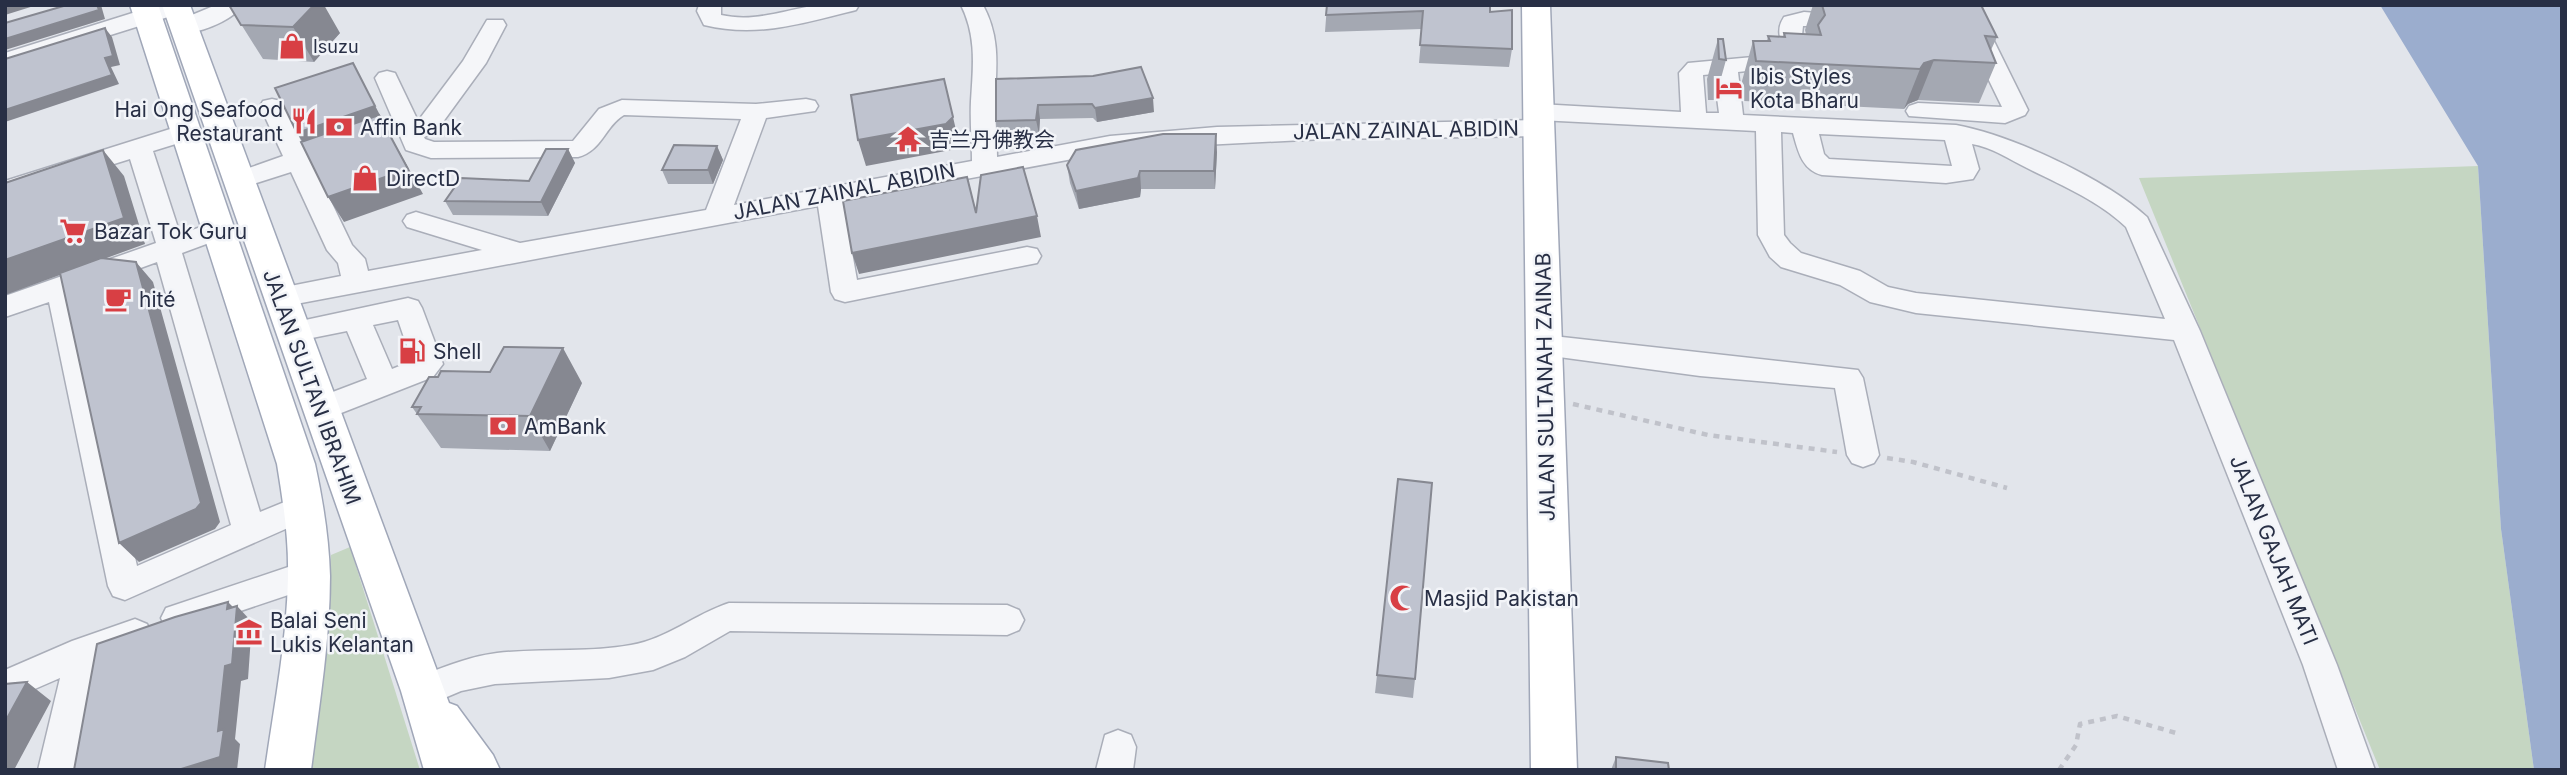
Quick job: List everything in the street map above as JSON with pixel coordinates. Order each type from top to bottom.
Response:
[{"type":"main road","name":"JALAN SULTANAH ZAINAB","points":[[1536,5],[1554,770]]},
{"type":"main road","name":"JALAN SULTAN IBRAHIM","points":[[165,12],[186,132],[296,464],[304,507],[309,574],[308,604],[288,770]]},
{"type":"main road","name":"JALAN SULTAN IBRAHIM","points":[[165,12],[238,181],[424,696],[447,770]]},
{"type":"main road","points":[[424,696],[477,770]]},
{"type":"street","points":[[5,61],[165,12],[216,15],[232,5]]},
{"type":"street","points":[[710,5],[712,20],[725,25],[746,25],[848,5]]},
{"type":"street","points":[[972,5],[978,14],[987,61],[983,99],[985,165]]},
{"type":"street","points":[[1694,120],[1692,70],[1701,66],[1797,59],[1798,53],[1790,34],[1795,20],[1871,23]]},
{"type":"street","points":[[382,132],[425,128],[474,63],[495,25]]},
{"type":"street","points":[[1725,65],[1731,113],[2014,113],[2017,107],[1980,34],[1971,28],[1951,27]]},
{"type":"street","points":[[387,78],[415,144],[431,150],[569,150],[584,146],[612,109],[756,112],[806,106]]},
{"type":"street","points":[[272,106],[341,250],[351,260],[357,283]]},
{"type":"street","points":[[716,215],[756,112]]},
{"type":"street","name":"JALAN ZAINAL ABIDIN","points":[[280,297],[1098,145],[1184,135],[1539,120],[1694,120],[1731,113]]},
{"type":"street","name":"JALAN GAJAH MATI","points":[[1731,113],[1807,136],[1959,144],[1983,138],[2124,210],[2138,223],[2186,331],[2320,665],[2357,770]]},
{"type":"street","points":[[1768,124],[1771,235],[1791,260],[1850,278],[1880,295],[1916,303],[2186,331]]},
{"type":"street","points":[[5,190],[186,132]]},
{"type":"street","points":[[1807,136],[1815,162],[1822,167],[1934,174],[1964,173],[1966,169],[1959,144]]},
{"type":"street","points":[[139,147],[249,531]]},
{"type":"street","points":[[238,181],[333,149]]},
{"type":"street","points":[[829,194],[845,292],[1027,256]]},
{"type":"street","points":[[416,221],[518,253]]},
{"type":"street","points":[[5,307],[219,230]]},
{"type":"street","points":[[60,287],[125,586],[304,507]]},
{"type":"street","points":[[292,332],[408,308],[428,364],[423,369],[320,409]]},
{"type":"street","points":[[356,318],[384,385]]},
{"type":"street","points":[[1544,345],[1700,365],[1848,378],[1863,455]]},
{"type":"street","points":[[5,686],[84,652],[309,574]]},
{"type":"street","points":[[424,696],[472,673],[619,662],[654,655],[683,641],[712,622],[729,617],[1007,620]]},
{"type":"street","points":[[56,770],[84,652]]},
{"type":"path","points":[[1545,398],[1708,435],[1913,462],[2007,488]]},
{"type":"path","points":[[2059,770],[2076,745],[2080,724],[2117,716],[2176,733]]},
{"type":"green space","points":[[2478,166],[2501,529],[2534,770],[2380,770],[2139,178]]},
{"type":"green space","points":[[350,547],[420,770],[307,770],[319,704],[331,555]]},
{"type":"water","points":[[2380,5],[2562,5],[2562,770],[2534,770],[2501,529],[2478,166]]},
{"type":"building","points":[[67,5],[97,5],[99,10],[5,39],[5,23]]},
{"type":"building","points":[[229,5],[314,5],[293,27],[241,25]]},
{"type":"building","points":[[1327,5],[1490,5],[1490,12],[1512,10],[1512,49],[1420,45],[1423,11],[1326,15]]},
{"type":"building","points":[[1822,5],[1981,5],[1997,37],[1985,36],[1996,63],[1934,60],[1924,63],[1920,69],[1756,61],[1753,41],[1770,41],[1768,36],[1785,37],[1784,33],[1821,35],[1818,25],[1825,15]]},
{"type":"building","points":[[105,28],[113,56],[105,58],[112,75],[5,110],[5,59]]},
{"type":"building","points":[[1718,39],[1723,39],[1726,60],[1719,59]]},
{"type":"building","points":[[353,63],[375,106],[297,133],[275,88]]},
{"type":"building","points":[[1141,67],[1153,98],[1095,108],[1092,104],[1038,105],[1036,120],[996,121],[996,79],[1093,76]]},
{"type":"building","points":[[944,79],[953,117],[946,124],[858,140],[851,95]]},
{"type":"building","points":[[379,115],[408,169],[328,197],[301,142]]},
{"type":"building","points":[[1163,134],[1216,134],[1214,171],[1140,171],[1138,178],[1076,191],[1067,165],[1076,150]]},
{"type":"building","points":[[674,145],[717,146],[708,170],[662,170]]},
{"type":"building","points":[[546,149],[568,149],[541,202],[445,201],[461,178],[529,181]]},
{"type":"building","points":[[103,150],[124,218],[5,260],[5,183]]},
{"type":"building","points":[[1023,167],[1037,216],[852,253],[843,201],[967,177],[976,213],[981,175]]},
{"type":"building","points":[[101,258],[136,262],[201,503],[196,509],[119,543],[60,273]]},
{"type":"building","points":[[504,347],[563,348],[530,416],[417,414],[421,407],[412,407],[429,377],[438,377],[441,371],[490,372]]},
{"type":"building","name":"Masjid Pakistan","points":[[1398,479],[1432,483],[1415,679],[1377,675]]},
{"type":"building","points":[[228,602],[227,609],[237,606],[232,664],[225,666],[218,731],[224,729],[220,757],[178,770],[74,770],[97,644]]},
{"type":"building","points":[[27,682],[5,722],[5,684]]},
{"type":"building","points":[[1616,757],[1668,763],[1669,770],[1616,770]]},
{"type":"place","name":"Isuzu","points":[[292,46]]},
{"type":"place","name":"Ibis Styles Kota Bharu","points":[[1729,88]]},
{"type":"place","name":"Hai Ong Seafood Restaurant","points":[[304,121]]},
{"type":"place","name":"Affin Bank","points":[[339,127]]},
{"type":"place","name":"吉兰丹佛教会","points":[[908,139]]},
{"type":"place","name":"DirectD","points":[[365,178]]},
{"type":"place","name":"Bazar Tok Guru","points":[[73,231]]},
{"type":"place","name":"hité","points":[[118,299]]},
{"type":"place","name":"Shell","points":[[412,351]]},
{"type":"place","name":"AmBank","points":[[503,426]]},
{"type":"place","name":"Masjid Pakistan","points":[[1403,598]]},
{"type":"place","name":"Balai Seni Lukis Kelantan","points":[[249,632]]}]
